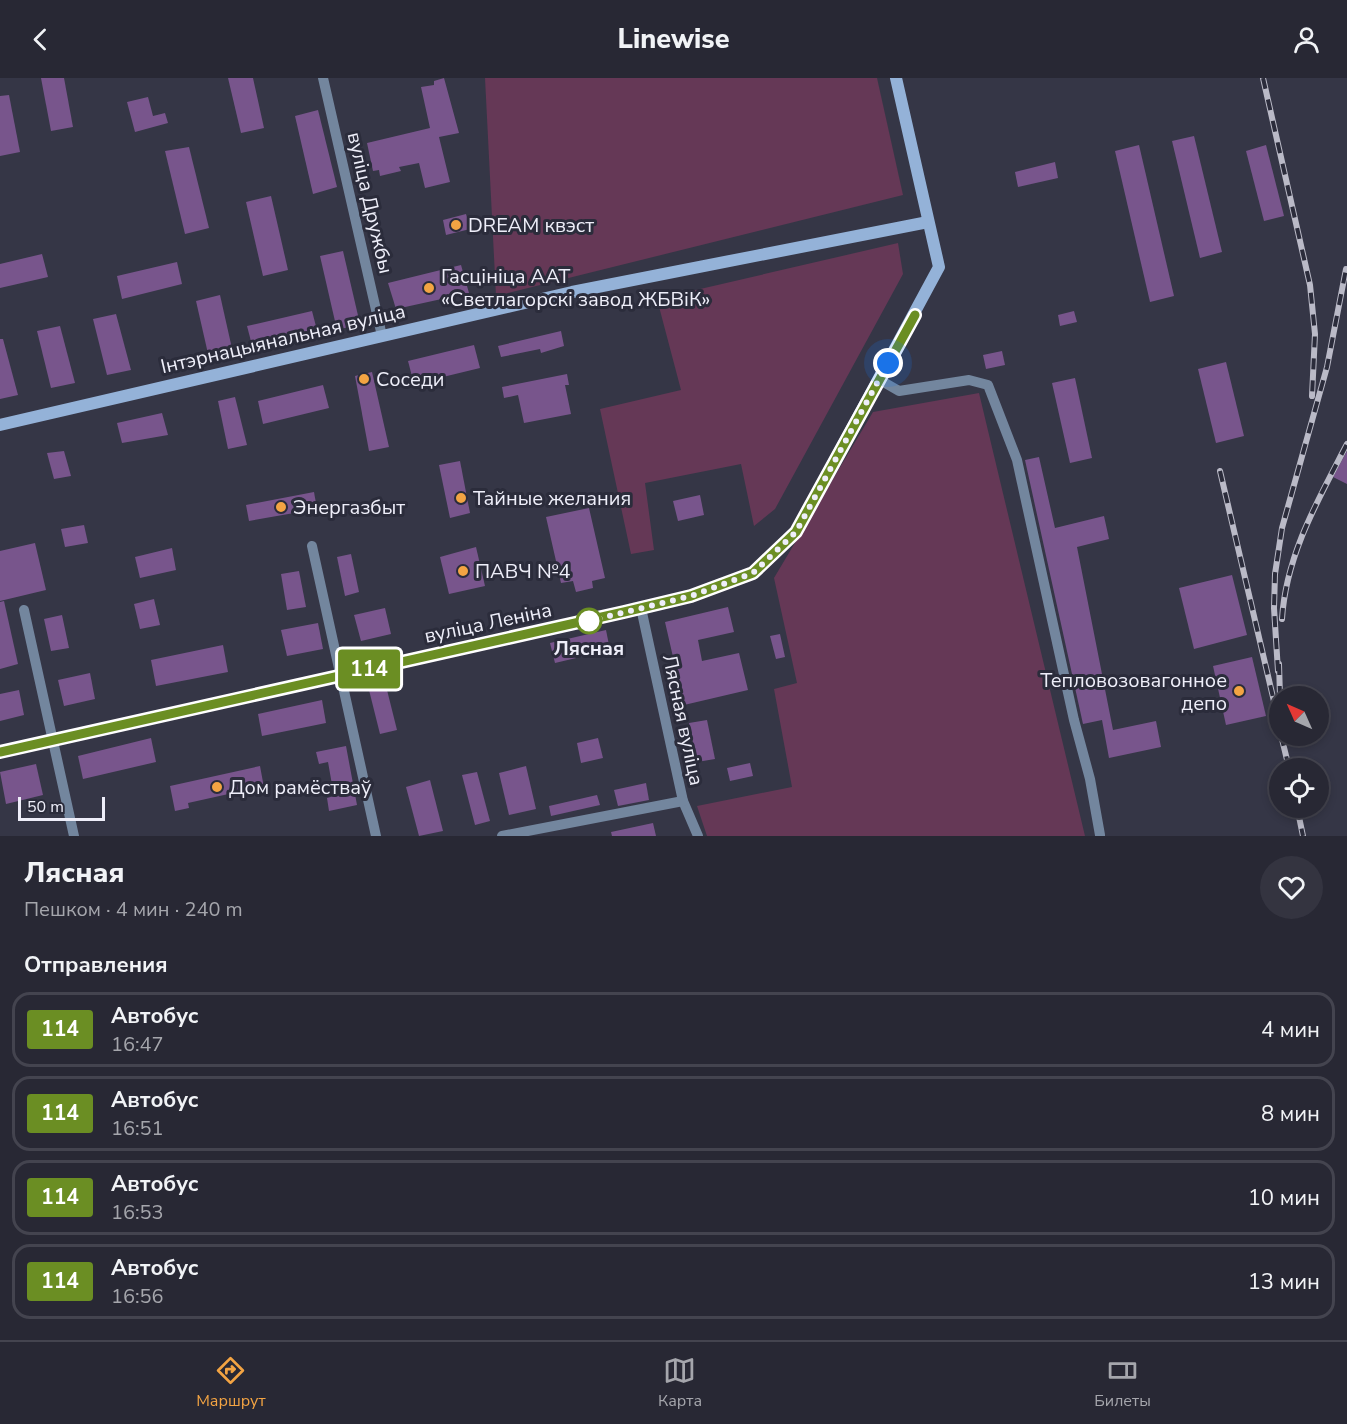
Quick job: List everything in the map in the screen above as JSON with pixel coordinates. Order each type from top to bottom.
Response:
[{"type":"street","name":"вуліца Дружбы","points":[[323,78],[382,336]]},
{"type":"street","name":"вуліца Леніна","points":[[0,752],[641,608],[691,596],[753,573],[796,532],[939,267],[896,78]]},
{"type":"street","name":"Інтэрнацыянальная вуліца","points":[[0,424],[572,292],[928,222]]},
{"type":"street","points":[[880,380],[899,391],[969,380],[988,386],[1017,460],[1074,720],[1090,779],[1100,836]]},
{"type":"street","points":[[312,546],[376,836]]},
{"type":"street","name":"Лясная вуліца","points":[[641,608],[683,801],[698,836]]},
{"type":"street","points":[[24,610],[74,836]]},
{"type":"street","points":[[502,836],[683,801]]},
{"type":"shaded area","points":[[485,78],[877,78],[903,195],[496,296]]},
{"type":"shaded area","points":[[898,243],[903,274],[775,509],[754,526],[741,464],[645,483],[654,550],[631,554],[600,409],[681,390],[657,299]]},
{"type":"shaded area","points":[[979,393],[1085,836],[707,836],[697,806],[792,787],[774,689],[797,683],[774,578],[873,412]]},
{"type":"building","points":[[41,78],[64,78],[73,127],[51,131]]},
{"type":"building","points":[[228,78],[253,78],[264,128],[241,133]]},
{"type":"building","points":[[444,78],[459,133],[439,137],[450,182],[425,188],[419,163],[399,167],[401,171],[380,176],[379,170],[373,171],[367,143],[430,128],[421,87],[434,85],[434,81]]},
{"type":"building","points":[[9,95],[20,152],[0,156],[0,96]]},
{"type":"building","points":[[148,97],[153,116],[165,113],[168,123],[135,132],[127,102]]},
{"type":"building","points":[[318,110],[337,187],[313,194],[295,116]]},
{"type":"building","points":[[1194,136],[1222,252],[1200,258],[1172,141]]},
{"type":"building","points":[[1139,145],[1174,296],[1150,302],[1115,151]]},
{"type":"building","points":[[1266,145],[1284,216],[1264,221],[1246,151]]},
{"type":"building","points":[[189,147],[209,228],[185,234],[165,151]]},
{"type":"building","points":[[1055,162],[1058,178],[1018,187],[1015,172]]},
{"type":"building","points":[[271,196],[288,270],[263,276],[246,202]]},
{"type":"building","name":"DREAM квэст","points":[[466,214],[470,229],[446,235],[443,220]]},
{"type":"building","points":[[343,251],[360,324],[337,330],[320,256]]},
{"type":"building","points":[[42,254],[48,277],[0,288],[0,264]]},
{"type":"building","points":[[177,262],[182,284],[122,299],[117,276]]},
{"type":"building","name":"Гасцініца ААТ «Светлагорскі завод ЖБВіК»","points":[[461,265],[469,293],[396,309],[388,283]]},
{"type":"building","points":[[220,295],[233,353],[209,358],[196,301]]},
{"type":"building","points":[[312,311],[318,334],[253,349],[247,326]]},
{"type":"building","points":[[1074,311],[1077,322],[1060,326],[1058,315]]},
{"type":"building","points":[[116,314],[131,370],[107,375],[93,319]]},
{"type":"building","points":[[60,326],[75,383],[51,388],[37,331]]},
{"type":"building","points":[[561,331],[564,346],[541,353],[540,349],[501,357],[498,346]]},
{"type":"building","points":[[0,339],[3,339],[18,395],[0,399]]},
{"type":"building","points":[[474,345],[480,368],[414,384],[408,361]]},
{"type":"building","points":[[1002,351],[1005,365],[986,369],[983,355]]},
{"type":"building","points":[[1226,362],[1244,436],[1216,443],[1198,369]]},
{"type":"building","points":[[372,372],[389,447],[369,451],[355,376]]},
{"type":"building","points":[[567,374],[569,385],[565,385],[571,414],[524,423],[518,395],[504,398],[502,387]]},
{"type":"building","points":[[1075,378],[1092,458],[1070,463],[1052,383]]},
{"type":"building","points":[[323,385],[329,408],[263,424],[258,401]]},
{"type":"building","points":[[235,397],[247,445],[228,449],[218,401]]},
{"type":"building","points":[[162,413],[168,435],[122,443],[117,423]]},
{"type":"building","points":[[64,451],[71,476],[54,479],[47,453]]},
{"type":"building","points":[[1347,451],[1347,484],[1333,477]]},
{"type":"building","points":[[1039,457],[1055,528],[1104,516],[1109,539],[1077,547],[1113,730],[1156,721],[1161,747],[1109,758],[1102,720],[1083,724],[1025,460]]},
{"type":"building","points":[[460,461],[470,513],[450,518],[439,465]]},
{"type":"building","name":"Энергазбыт","points":[[314,492],[317,509],[249,521],[246,505]]},
{"type":"building","points":[[700,495],[704,515],[678,521],[673,501]]},
{"type":"building","points":[[589,508],[605,578],[592,581],[593,588],[576,592],[573,581],[561,583],[546,517]]},
{"type":"building","points":[[84,525],[88,543],[65,547],[61,529]]},
{"type":"building","points":[[35,543],[46,590],[0,601],[0,551]]},
{"type":"building","name":"ПАВЧ №4","points":[[476,547],[485,586],[449,594],[440,557]]},
{"type":"building","points":[[172,548],[176,570],[140,578],[135,557]]},
{"type":"building","points":[[351,554],[359,592],[345,596],[337,557]]},
{"type":"building","points":[[299,571],[306,607],[287,610],[281,574]]},
{"type":"building","points":[[1232,575],[1247,635],[1194,649],[1179,588]]},
{"type":"building","points":[[154,599],[160,625],[140,629],[134,604]]},
{"type":"building","points":[[4,601],[18,664],[0,669],[0,602]]},
{"type":"building","points":[[728,607],[734,632],[698,640],[702,661],[739,653],[748,690],[684,705],[665,622]]},
{"type":"building","points":[[385,608],[391,634],[361,641],[354,615]]},
{"type":"building","points":[[62,615],[69,648],[51,651],[44,619]]},
{"type":"building","points":[[318,623],[323,649],[287,656],[281,630]]},
{"type":"building","points":[[606,630],[610,650],[555,663],[550,643]]},
{"type":"building","points":[[780,634],[785,657],[776,659],[770,636]]},
{"type":"building","points":[[223,645],[228,672],[156,686],[151,660]]},
{"type":"building","name":"Тепловозовагонное депо","points":[[1252,657],[1266,716],[1226,725],[1213,666]]},
{"type":"building","points":[[90,673],[95,699],[64,706],[58,680]]},
{"type":"building","points":[[386,686],[397,730],[380,734],[369,690]]},
{"type":"building","points":[[19,690],[24,715],[0,721],[0,694]]},
{"type":"building","points":[[322,700],[326,723],[262,736],[258,714]]},
{"type":"building","points":[[707,720],[715,759],[697,762],[689,723]]},
{"type":"building","points":[[151,738],[156,762],[83,779],[78,756]]},
{"type":"building","points":[[598,738],[603,758],[581,763],[577,743]]},
{"type":"building","points":[[346,746],[357,805],[329,811],[327,798],[334,796],[328,762],[319,764],[316,752]]},
{"type":"building","points":[[750,763],[753,776],[730,781],[727,768]]},
{"type":"building","points":[[36,764],[43,795],[6,804],[0,772]]},
{"type":"building","name":"Дом рамёстваў","points":[[260,766],[265,793],[252,796],[251,789],[188,803],[189,808],[175,811],[170,786]]},
{"type":"building","points":[[526,766],[536,809],[509,815],[499,773]]},
{"type":"building","points":[[477,772],[490,821],[475,825],[462,775]]},
{"type":"building","points":[[430,780],[443,831],[419,836],[406,787]]},
{"type":"building","points":[[646,783],[649,800],[618,806],[614,790]]},
{"type":"building","points":[[597,795],[600,805],[551,816],[549,806]]},
{"type":"building","points":[[653,823],[656,836],[612,836],[611,832]]},
{"type":"railway","points":[[1263,78],[1310,285],[1315,334],[1312,396]]},
{"type":"railway","points":[[1278,671],[1274,608],[1275,574],[1282,528],[1327,367],[1346,269]]},
{"type":"railway","points":[[1282,619],[1285,595],[1297,550],[1315,507],[1347,444]]},
{"type":"railway","points":[[1220,471],[1270,686]]},
{"type":"railway","points":[[1279,664],[1280,686]]},
{"type":"railway","points":[[1284,746],[1287,758]]},
{"type":"railway","points":[[1299,818],[1303,836]]},
{"type":"bus line","name":"114","points":[[0,752],[624,612],[691,596],[753,573],[796,532],[915,315]]},
{"type":"place","name":"DREAM квэст","points":[[456,225]]},
{"type":"place","name":"Гасцініца ААТ «Светлагорскі завод ЖБВіК»","points":[[429,288]]},
{"type":"place","name":"Соседи","points":[[364,379]]},
{"type":"place","name":"Тайные желания","points":[[461,498]]},
{"type":"place","name":"Энергазбыт","points":[[281,507]]},
{"type":"place","name":"ПАВЧ №4","points":[[463,571]]},
{"type":"place","name":"Лясная","points":[[589,621]]},
{"type":"place","name":"Тепловозовагонное депо","points":[[1239,691]]},
{"type":"place","name":"Дом рамёстваў","points":[[217,787]]},
{"type":"route","points":[[589,621],[691,596],[753,573],[796,532],[888,363]]}]
